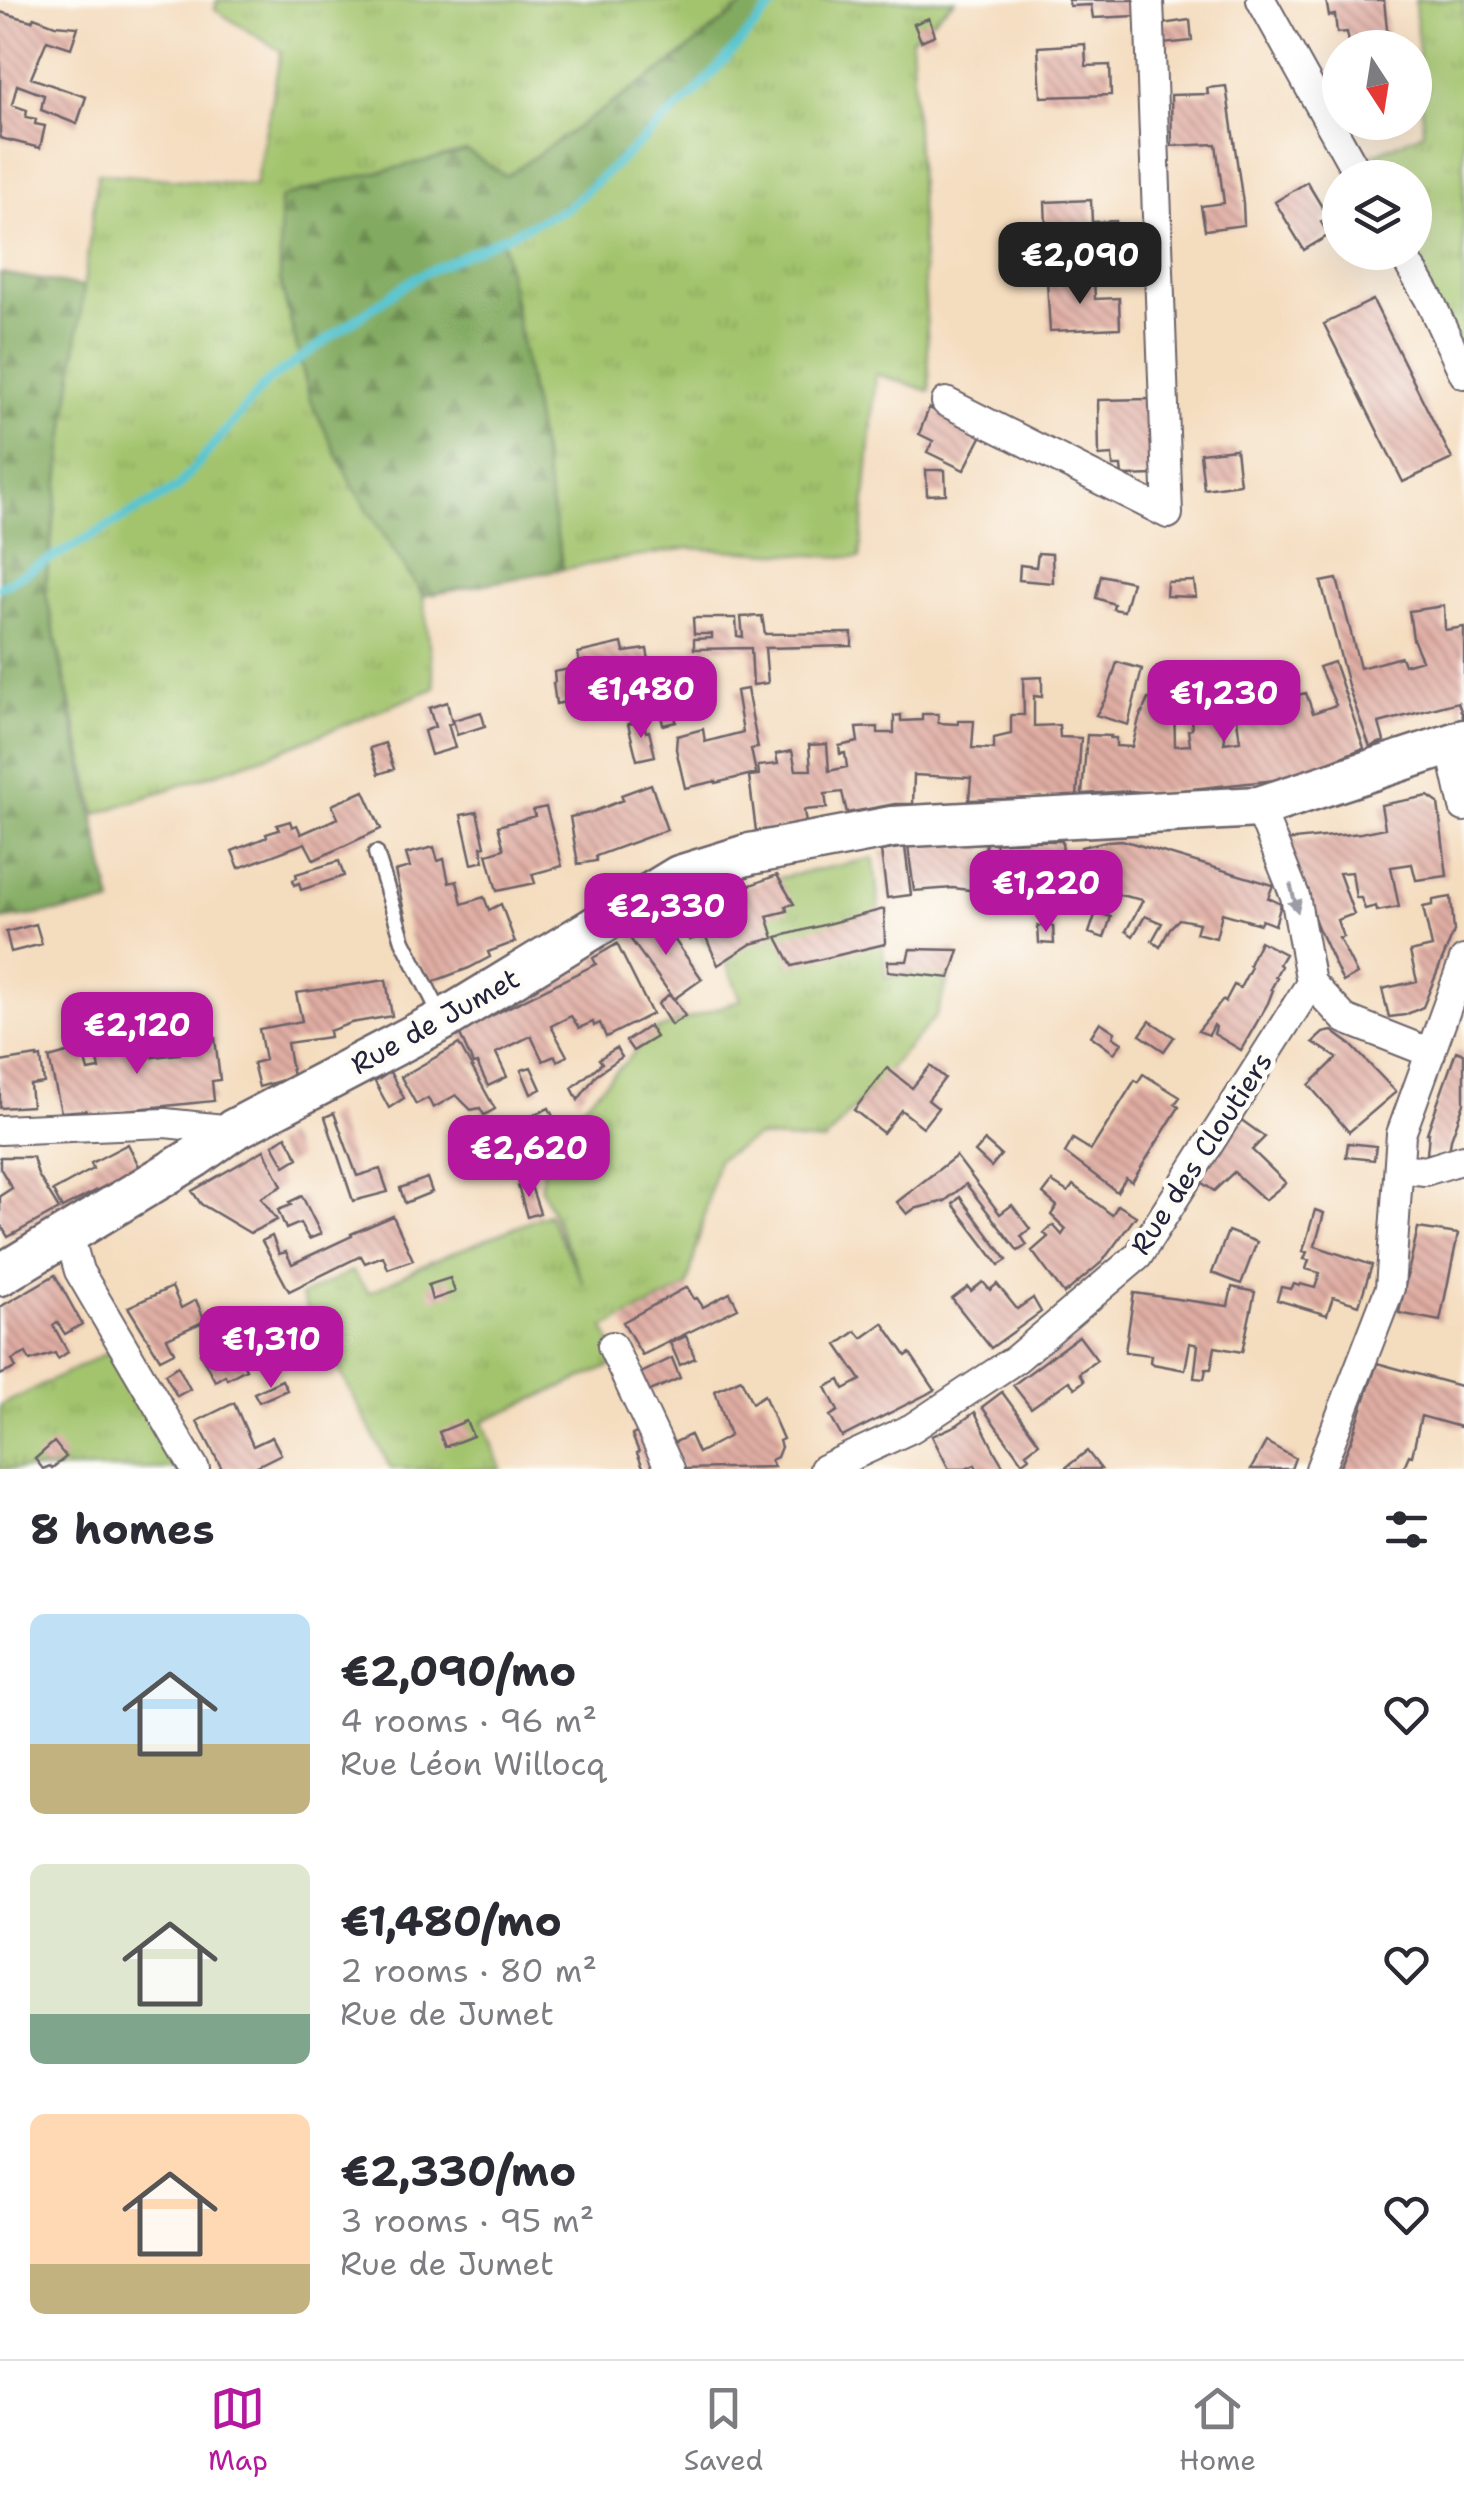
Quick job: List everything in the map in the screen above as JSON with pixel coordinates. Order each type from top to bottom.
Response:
[{"type":"street","points":[[946,402],[1168,514],[1149,0]]},
{"type":"street","points":[[1261,0],[1350,160]]},
{"type":"street","points":[[1412,270],[1464,374]]},
{"type":"street","points":[[1457,742],[1464,808]]},
{"type":"street","name":"Rue de Jumet","points":[[0,1276],[195,1157],[232,1130],[444,1020],[679,876],[750,854],[892,827],[1259,807],[1457,742]]},
{"type":"street","points":[[1259,807],[1296,896],[1311,983],[1345,1019],[1432,1053]]},
{"type":"street","points":[[1320,1469],[1390,1288],[1401,1134],[1464,960]]},
{"type":"street","name":"Rue des Cloutiers","points":[[824,1469],[912,1428],[1016,1360],[1138,1256],[1311,983]]},
{"type":"street","points":[[0,1130],[165,1123],[232,1130]]},
{"type":"street","points":[[1399,1168],[1426,1172],[1464,1159]]},
{"type":"street","points":[[68,1235],[80,1270],[195,1469]]},
{"type":"street","points":[[612,1346],[670,1469]]},
{"type":"lane","points":[[376,853],[403,941],[444,1020]]},
{"type":"green space","points":[[217,0],[750,0],[670,64],[506,177],[466,151],[400,168],[280,280],[310,399],[351,483],[423,596],[435,688],[275,753],[96,814],[45,589],[98,173],[255,186],[281,51],[215,10]]},
{"type":"green space","points":[[750,0],[778,0],[695,93],[567,208],[502,238],[563,569],[423,596],[351,483],[310,399],[280,280],[280,198],[467,151],[506,176],[670,64]]},
{"type":"green space","points":[[778,0],[955,0],[911,39],[930,391],[876,374],[860,558],[688,548],[563,569],[502,238],[567,208],[695,93]]},
{"type":"green space","points":[[1415,0],[1464,0],[1464,378],[1422,270],[1432,270],[1432,160],[1366,158],[1405,140],[1432,140],[1432,30],[1417,30]]},
{"type":"green space","points":[[0,273],[84,287],[45,589],[112,904],[0,920]]},
{"type":"green space","points":[[874,858],[886,978],[953,966],[936,1016],[824,1142],[757,1137],[718,1159],[687,1287],[604,1328],[620,1362],[483,1421],[501,1469],[391,1469],[301,1296],[352,1271],[369,1293],[430,1262],[548,1214],[584,1284],[541,1188],[545,1145],[656,1030],[741,1000],[725,960],[677,916],[769,880]]},
{"type":"green space","points":[[109,1352],[181,1469],[0,1469],[0,1406]]},
{"type":"building","points":[[1068,0],[1136,0],[1137,16],[1093,18],[1091,5],[1070,6]]},
{"type":"building","points":[[1326,0],[1384,0],[1387,30],[1337,30],[1335,15],[1329,16]]},
{"type":"building","points":[[0,12],[78,27],[71,48],[47,40],[31,78],[86,97],[77,124],[41,110],[44,95],[17,85],[12,105],[27,110],[26,117],[45,126],[40,148],[0,138]]},
{"type":"building","points":[[929,18],[935,35],[921,41],[914,24]]},
{"type":"building","points":[[1190,20],[1192,41],[1163,44],[1161,24]]},
{"type":"building","points":[[1085,44],[1086,66],[1110,65],[1111,95],[1041,97],[1038,47]]},
{"type":"building","points":[[1226,86],[1244,225],[1205,230],[1201,206],[1224,203],[1216,144],[1172,146],[1171,95],[1208,94],[1207,88]]},
{"type":"building","points":[[1307,182],[1322,207],[1322,239],[1304,250],[1275,202]]},
{"type":"building","points":[[1091,200],[1092,222],[1116,221],[1116,250],[1047,252],[1045,202]]},
{"type":"building","points":[[1094,278],[1095,299],[1119,298],[1120,328],[1050,331],[1047,281]]},
{"type":"building","points":[[1373,300],[1452,459],[1403,482],[1324,324]]},
{"type":"building","points":[[1152,399],[1156,475],[1122,476],[1121,466],[1113,466],[1112,455],[1099,456],[1098,400]]},
{"type":"building","points":[[929,408],[982,435],[964,470],[927,452],[933,441],[919,434]]},
{"type":"building","points":[[1236,449],[1240,484],[1204,489],[1200,453]]},
{"type":"building","points":[[926,470],[945,470],[946,494],[927,495]]},
{"type":"building","points":[[1038,553],[1052,554],[1053,583],[1019,580],[1020,565],[1036,567]]},
{"type":"building","points":[[1101,575],[1132,582],[1124,611],[1096,598]]},
{"type":"building","points":[[1337,579],[1360,668],[1401,657],[1404,665],[1422,660],[1413,639],[1409,611],[1444,606],[1445,630],[1464,627],[1464,720],[1458,702],[1379,723],[1384,741],[1370,747],[1349,689],[1321,582]]},
{"type":"building","points":[[1194,581],[1196,597],[1166,596],[1167,582]]},
{"type":"building","points":[[762,616],[765,634],[852,633],[852,646],[765,648],[768,683],[753,685],[751,648],[694,649],[694,639],[712,638],[712,634],[694,634],[693,618],[736,618],[737,636],[743,637],[741,617]]},
{"type":"building","points":[[622,643],[624,652],[647,649],[655,683],[684,683],[686,703],[675,706],[676,722],[663,725],[659,705],[640,711],[637,698],[634,701],[631,694],[626,699],[625,696],[609,700],[607,694],[586,699],[582,680],[572,682],[576,700],[556,704],[554,672],[580,667],[578,653]]},
{"type":"building","points":[[1117,662],[1142,669],[1128,725],[1096,715],[1106,698]]},
{"type":"building","points":[[1334,662],[1364,748],[1285,779],[1154,793],[1082,794],[1087,735],[1111,736],[1116,738],[1116,746],[1132,747],[1148,699],[1174,701],[1175,746],[1190,745],[1189,702],[1195,702],[1195,696],[1217,699],[1224,743],[1240,741],[1236,712],[1275,710],[1271,684],[1286,681],[1289,697],[1306,693],[1313,713],[1336,705],[1319,667]]},
{"type":"building","points":[[1042,677],[1042,697],[1034,696],[1034,726],[1059,725],[1060,737],[1081,738],[1077,797],[969,800],[971,778],[914,775],[913,804],[847,813],[842,792],[825,794],[827,808],[804,810],[806,824],[756,831],[749,776],[759,775],[758,766],[778,764],[776,754],[792,751],[796,770],[811,770],[809,745],[827,744],[829,771],[847,767],[845,753],[840,754],[839,746],[858,742],[856,728],[878,727],[878,733],[894,733],[894,716],[901,715],[901,721],[922,720],[922,714],[938,714],[938,723],[974,721],[972,748],[994,749],[994,738],[1011,734],[1011,715],[1024,715],[1023,678]]},
{"type":"building","points":[[747,689],[758,748],[751,749],[756,773],[685,788],[677,736],[703,729],[705,742],[743,732],[736,691]]},
{"type":"building","points":[[447,702],[455,748],[431,755],[424,731],[435,727],[429,708]]},
{"type":"building","points":[[481,712],[485,726],[457,735],[453,720]]},
{"type":"building","points":[[643,721],[655,756],[637,760],[628,724]]},
{"type":"building","points":[[385,743],[394,769],[379,774],[370,748]]},
{"type":"building","points":[[651,784],[667,830],[596,856],[596,861],[578,864],[570,817],[623,800],[621,795]]},
{"type":"building","points":[[364,791],[381,829],[314,860],[305,843],[239,868],[232,851],[267,837],[266,834],[279,830],[277,825],[290,821],[301,834],[338,818],[332,805]]},
{"type":"building","points":[[1428,796],[1438,803],[1447,876],[1416,880],[1412,864],[1391,867],[1399,907],[1377,911],[1376,906],[1365,909],[1361,898],[1356,898],[1352,872],[1339,873],[1354,914],[1337,920],[1343,937],[1339,938],[1357,974],[1343,982],[1284,841],[1385,828],[1381,805]]},
{"type":"building","points":[[546,807],[562,866],[532,874],[535,883],[497,891],[487,854],[504,849],[498,826],[535,816],[533,810]]},
{"type":"building","points":[[477,812],[485,846],[481,847],[484,861],[472,864],[461,815]]},
{"type":"building","points":[[996,840],[1062,841],[1063,854],[1081,854],[1081,847],[1122,840],[1273,885],[1268,898],[1281,904],[1275,925],[1222,913],[1216,938],[1196,933],[1199,923],[1179,919],[1160,947],[1152,941],[1162,923],[1145,916],[1133,936],[1126,931],[1143,900],[1115,894],[1110,909],[1101,906],[1108,889],[1082,889],[1081,896],[1015,897],[1015,880],[1003,879],[999,902],[983,899],[987,878],[993,878]]},
{"type":"building","points":[[986,842],[977,891],[914,891],[908,846]]},
{"type":"building","points":[[434,847],[438,861],[444,859],[449,883],[457,881],[462,904],[484,897],[489,910],[501,904],[515,942],[488,952],[490,957],[469,968],[427,984],[410,938],[395,871],[410,867],[406,854]]},
{"type":"building","points":[[905,847],[911,895],[887,898],[881,851]]},
{"type":"building","points":[[339,861],[344,876],[301,890],[299,883],[294,885],[296,874]]},
{"type":"building","points":[[777,875],[794,904],[786,906],[787,911],[767,916],[774,938],[751,944],[718,965],[705,935],[690,940],[680,912]]},
{"type":"building","points":[[1451,897],[1454,931],[1423,1007],[1389,1017],[1382,989],[1417,981],[1410,952],[1432,947],[1423,907],[1433,905],[1433,900]]},
{"type":"building","points":[[884,909],[885,944],[792,966],[777,937]]},
{"type":"building","points":[[1096,912],[1111,917],[1104,938],[1089,933]]},
{"type":"building","points":[[660,919],[702,979],[674,999],[629,937]]},
{"type":"building","points":[[36,924],[42,944],[11,952],[6,932]]},
{"type":"building","points":[[1038,926],[1053,926],[1054,944],[1039,943]]},
{"type":"building","points":[[1260,941],[1285,954],[1268,1003],[1241,1050],[1214,1034],[1214,1025],[1209,1035],[1198,1031],[1225,1002],[1234,985],[1240,988]]},
{"type":"building","points":[[617,944],[652,1014],[606,1037],[600,1023],[579,1028],[571,1016],[551,1026],[567,1056],[543,1061],[531,1036],[496,1053],[507,1077],[488,1086],[459,1032],[596,964],[593,958]]},
{"type":"building","points":[[910,949],[959,950],[950,978],[888,971],[888,961],[907,961]]},
{"type":"building","points":[[386,980],[392,1016],[351,1023],[329,1031],[330,1037],[287,1043],[293,1077],[259,1087],[253,1063],[265,1060],[259,1029],[302,1021],[296,993]]},
{"type":"building","points":[[668,995],[685,1016],[671,1025],[658,1004]]},
{"type":"building","points":[[1150,1021],[1174,1037],[1164,1051],[1140,1035]]},
{"type":"building","points":[[1100,1022],[1115,1032],[1113,1037],[1122,1043],[1114,1053],[1091,1036]]},
{"type":"building","points":[[649,1026],[656,1037],[633,1051],[626,1041]]},
{"type":"building","points":[[190,1029],[198,1039],[215,1038],[220,1080],[212,1081],[214,1101],[86,1114],[86,1110],[61,1112],[49,1058],[71,1052],[69,1048],[78,1045],[88,1071],[100,1069],[94,1042],[108,1040],[110,1052],[133,1049],[132,1042],[151,1039],[153,1057],[180,1054],[179,1032]]},
{"type":"building","points":[[1332,1031],[1396,1092],[1349,1132],[1309,1085],[1337,1058],[1313,1042]]},
{"type":"building","points":[[459,1044],[495,1109],[484,1115],[480,1108],[471,1110],[456,1095],[433,1108],[428,1098],[416,1104],[401,1077]]},
{"type":"building","points":[[616,1048],[622,1057],[597,1074],[578,1100],[572,1088],[602,1063],[599,1059]]},
{"type":"building","points":[[1456,1051],[1464,1054],[1464,1103],[1449,1153],[1427,1154],[1427,1133]]},
{"type":"building","points":[[41,1057],[44,1083],[30,1085],[32,1106],[0,1108],[0,1062]]},
{"type":"building","points":[[930,1066],[945,1078],[928,1100],[938,1108],[923,1127],[901,1110],[883,1133],[854,1110],[887,1068],[912,1088]]},
{"type":"building","points":[[531,1067],[541,1089],[531,1094],[521,1070]]},
{"type":"building","points":[[390,1072],[404,1098],[389,1108],[375,1082]]},
{"type":"building","points":[[1143,1074],[1180,1097],[1175,1104],[1179,1107],[1132,1182],[1126,1178],[1117,1192],[1065,1153],[1073,1139],[1091,1150],[1135,1080],[1138,1082]]},
{"type":"building","points":[[549,1108],[557,1125],[527,1164],[519,1148],[537,1138],[527,1118]]},
{"type":"building","points":[[334,1113],[357,1176],[380,1169],[388,1192],[353,1201],[325,1117]]},
{"type":"building","points":[[1240,1119],[1265,1137],[1252,1150],[1286,1183],[1265,1200],[1234,1172],[1214,1191],[1199,1181]]},
{"type":"building","points":[[286,1136],[298,1158],[285,1166],[273,1145]]},
{"type":"building","points":[[985,1141],[1001,1155],[991,1167],[975,1152]]},
{"type":"building","points":[[1348,1143],[1376,1146],[1374,1160],[1346,1157]]},
{"type":"building","points":[[128,1144],[140,1168],[62,1208],[53,1191],[93,1169],[91,1163]]},
{"type":"building","points":[[264,1150],[282,1186],[261,1198],[277,1220],[250,1233],[201,1204],[192,1191]]},
{"type":"building","points":[[956,1156],[1000,1214],[1012,1205],[1030,1229],[1021,1236],[1027,1245],[1018,1251],[966,1184],[945,1201],[907,1214],[897,1202]]},
{"type":"building","points":[[0,1157],[33,1157],[38,1175],[59,1209],[8,1237],[0,1224],[0,1196],[12,1188],[0,1168]]},
{"type":"building","points":[[427,1178],[432,1192],[405,1203],[400,1188]]},
{"type":"building","points":[[1052,1182],[1068,1192],[1073,1185],[1112,1215],[1118,1205],[1136,1216],[1102,1262],[1064,1294],[1032,1251],[1048,1237],[1044,1233],[1053,1225],[1062,1235],[1066,1229],[1051,1215],[1057,1206],[1043,1194]]},
{"type":"building","points":[[530,1183],[540,1213],[527,1217],[518,1186]]},
{"type":"building","points":[[302,1196],[321,1234],[309,1239],[300,1223],[286,1229],[278,1210]]},
{"type":"building","points":[[960,1197],[1007,1260],[999,1265],[953,1204]]},
{"type":"building","points":[[1315,1210],[1324,1213],[1315,1246],[1372,1265],[1359,1305],[1333,1297],[1327,1315],[1277,1300],[1281,1287],[1291,1289],[1300,1284],[1315,1288],[1320,1273],[1306,1269],[1309,1260],[1304,1259],[1307,1252],[1303,1251]]},
{"type":"building","points":[[393,1216],[413,1260],[388,1269],[383,1256],[365,1263],[361,1256],[289,1291],[262,1241],[272,1236],[279,1254],[286,1252],[292,1264]]},
{"type":"building","points":[[1418,1228],[1458,1234],[1440,1321],[1399,1313]]},
{"type":"building","points":[[1228,1231],[1257,1242],[1241,1284],[1212,1273]]},
{"type":"building","points":[[55,1275],[82,1324],[65,1334],[57,1322],[53,1325],[68,1352],[58,1359],[55,1353],[30,1361],[26,1353],[12,1360],[16,1368],[0,1375],[0,1307]]},
{"type":"building","points":[[450,1278],[455,1292],[432,1300],[428,1285]]},
{"type":"building","points":[[983,1282],[990,1290],[997,1284],[1017,1309],[1033,1298],[1041,1312],[991,1348],[952,1299]]},
{"type":"building","points":[[172,1287],[181,1308],[196,1300],[205,1321],[167,1338],[174,1352],[160,1359],[128,1307]]},
{"type":"building","points":[[687,1287],[703,1307],[730,1293],[738,1308],[642,1355],[623,1322]]},
{"type":"building","points":[[1232,1287],[1255,1292],[1242,1352],[1215,1347],[1211,1369],[1206,1369],[1204,1379],[1194,1378],[1198,1345],[1190,1343],[1185,1370],[1153,1364],[1151,1355],[1125,1352],[1134,1293],[1228,1306]]},
{"type":"building","points":[[883,1323],[935,1390],[842,1437],[830,1416],[838,1411],[826,1387],[840,1380],[844,1389],[861,1380],[837,1345],[856,1331],[862,1338]]},
{"type":"building","points":[[686,1336],[695,1358],[680,1365],[670,1343]]},
{"type":"building","points":[[1079,1336],[1097,1360],[1079,1373],[1084,1381],[1075,1388],[1069,1381],[1031,1408],[1013,1385]]},
{"type":"building","points":[[232,1343],[246,1369],[215,1381],[200,1353],[211,1348],[214,1353]]},
{"type":"building","points":[[672,1358],[680,1378],[646,1393],[637,1375]]},
{"type":"building","points":[[1377,1363],[1464,1387],[1464,1428],[1421,1416],[1412,1456],[1409,1455],[1403,1469],[1339,1469],[1352,1438]]},
{"type":"building","points":[[178,1366],[190,1389],[177,1396],[165,1374]]},
{"type":"building","points":[[741,1379],[752,1403],[764,1395],[783,1439],[779,1441],[777,1457],[771,1460],[774,1467],[681,1469],[669,1445],[690,1435],[698,1453],[730,1436],[715,1391]]},
{"type":"building","points":[[282,1380],[287,1390],[259,1402],[254,1393]]},
{"type":"building","points":[[1002,1392],[1039,1443],[1026,1453],[1029,1457],[1022,1462],[982,1407]]},
{"type":"building","points":[[234,1403],[253,1446],[272,1437],[281,1454],[251,1469],[222,1469],[197,1421]]},
{"type":"building","points":[[975,1412],[1005,1469],[977,1469],[975,1465],[949,1469],[932,1436]]},
{"type":"building","points":[[466,1421],[473,1436],[445,1447],[439,1432]]},
{"type":"building","points":[[649,1427],[669,1469],[644,1469],[632,1435]]},
{"type":"building","points":[[54,1442],[66,1457],[52,1468],[43,1469],[35,1459]]},
{"type":"building","points":[[1266,1442],[1295,1458],[1291,1469],[1251,1469]]},
{"type":"building","points":[[1087,1451],[1101,1469],[1064,1469]]},
{"type":"waterway","points":[[0,587],[177,488],[267,382],[416,277],[567,208],[695,93],[778,0]]}]
